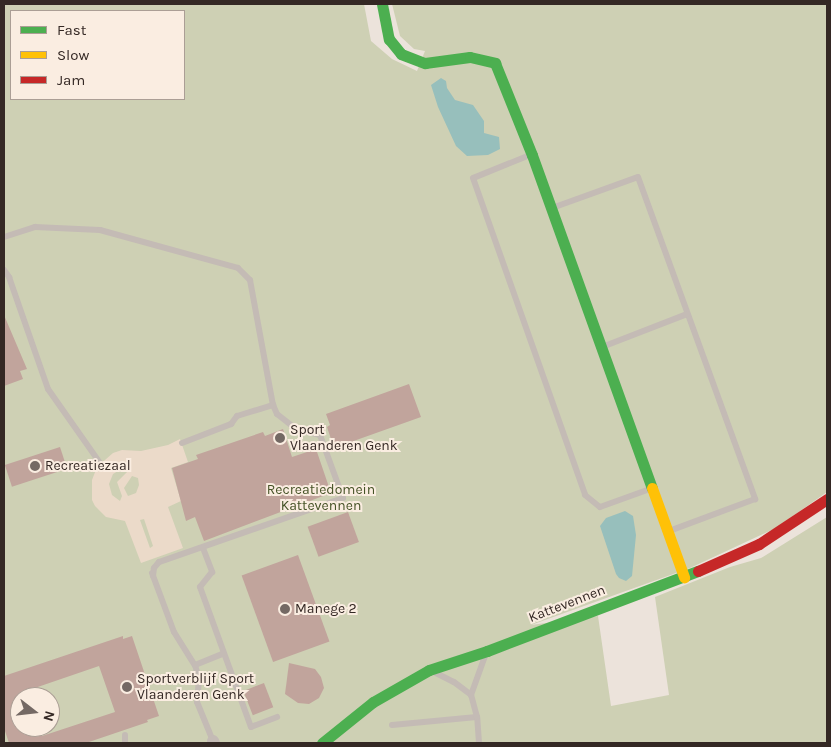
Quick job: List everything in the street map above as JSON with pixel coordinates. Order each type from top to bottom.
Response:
[{"type":"street","points":[[382,4],[389,40],[400,54],[425,63],[470,57],[495,63],[532,155],[684,577]]},
{"type":"street","name":"Kattevennen","points":[[322,743],[373,702],[429,670],[684,577],[758,544],[827,499]]},
{"type":"lane","points":[[532,155],[473,178],[585,495],[600,507],[652,488]]},
{"type":"lane","points":[[551,209],[638,177],[755,499],[668,532]]},
{"type":"lane","points":[[4,236],[34,227],[100,230],[238,268],[250,280],[273,405],[277,414],[296,429],[320,435],[343,498],[159,562],[154,568],[152,574],[174,632],[195,665],[199,679],[197,702],[214,742]]},
{"type":"lane","points":[[4,270],[9,278],[48,388],[100,463]]},
{"type":"lane","points":[[600,347],[687,314]]},
{"type":"lane","points":[[182,443],[231,424],[237,416],[273,405]]},
{"type":"lane","points":[[203,548],[212,572],[200,588],[222,654],[251,726],[277,717]]},
{"type":"lane","points":[[479,743],[478,717],[471,695],[479,667],[487,650]]},
{"type":"lane","points":[[195,665],[222,654]]},
{"type":"lane","points":[[429,670],[454,682],[471,695]]},
{"type":"lane","points":[[392,725],[478,717]]},
{"type":"lane","points":[[125,735],[125,743]]},
{"type":"green space","name":"Recreatiedomein Kattevennen","points":[[4,4],[364,4],[371,41],[392,59],[417,71],[425,51],[414,49],[400,36],[392,4],[827,4],[827,492],[776,528],[690,568],[531,625],[598,616],[611,706],[669,695],[655,597],[730,567],[761,558],[827,517],[827,743],[4,743]]},
{"type":"shaded area","points":[[180,439],[188,462],[171,468],[181,501],[168,507],[183,548],[141,563],[125,521],[106,517],[95,506],[92,500],[92,480],[97,467],[113,453],[122,450],[141,451],[168,445]],"holes":[[[123,468],[129,468],[129,470],[117,482],[122,496],[120,501],[112,495],[109,484],[113,474]],[[132,476],[138,478],[139,485],[136,493],[128,496],[124,488]],[[144,519],[153,546],[150,548],[140,520]]]},
{"type":"water","points":[[441,78],[446,81],[447,88],[455,100],[473,105],[484,121],[484,133],[499,137],[500,149],[488,155],[467,156],[456,146],[438,107],[431,85]]},
{"type":"water","points":[[625,511],[633,516],[636,535],[632,576],[626,581],[619,578],[616,574],[600,526],[606,518]]},
{"type":"building","points":[[4,315],[27,369],[20,371],[23,379],[4,386]]},
{"type":"building","points":[[409,384],[421,417],[334,448],[327,427],[330,425],[326,414]]},
{"type":"building","points":[[283,429],[292,457],[316,449],[331,493],[204,541],[195,517],[186,521],[172,468],[198,459],[196,455],[263,432],[265,436]]},
{"type":"building","name":"Recreatiezaal","points":[[60,447],[67,469],[12,487],[5,465]]},
{"type":"building","points":[[348,512],[359,542],[319,557],[308,527]]},
{"type":"building","name":"Manege 2","points":[[298,555],[329,641],[273,662],[242,576]]},
{"type":"building","name":"Sportverblijf Sport Vlaanderen Genk","points":[[123,636],[123,639],[132,636],[159,716],[147,720],[148,722],[86,743],[9,743],[4,728],[4,676]],"holes":[[[99,666],[115,712],[60,730],[60,737],[10,737],[10,687],[38,687]]]},
{"type":"building","points":[[289,663],[315,669],[321,677],[324,688],[319,698],[309,704],[298,703],[285,694]]},
{"type":"building","points":[[264,683],[273,707],[253,715],[243,691]]},
{"type":"traffic: fast","points":[[382,4],[389,39],[401,54],[425,63],[470,57],[495,63],[532,155],[652,488]]},
{"type":"traffic: fast","points":[[322,743],[373,702],[429,670],[487,651],[698,571]]},
{"type":"traffic: slow","points":[[652,488],[684,577]]},
{"type":"traffic: jam","points":[[698,571],[759,544],[827,499]]},
{"type":"place","name":"Sport Vlaanderen Genk","points":[[280,438]]},
{"type":"place","name":"Recreatiezaal","points":[[35,466]]},
{"type":"place","name":"Manege 2","points":[[285,609]]},
{"type":"place","name":"Sportverblijf Sport Vlaanderen Genk","points":[[127,687]]}]
